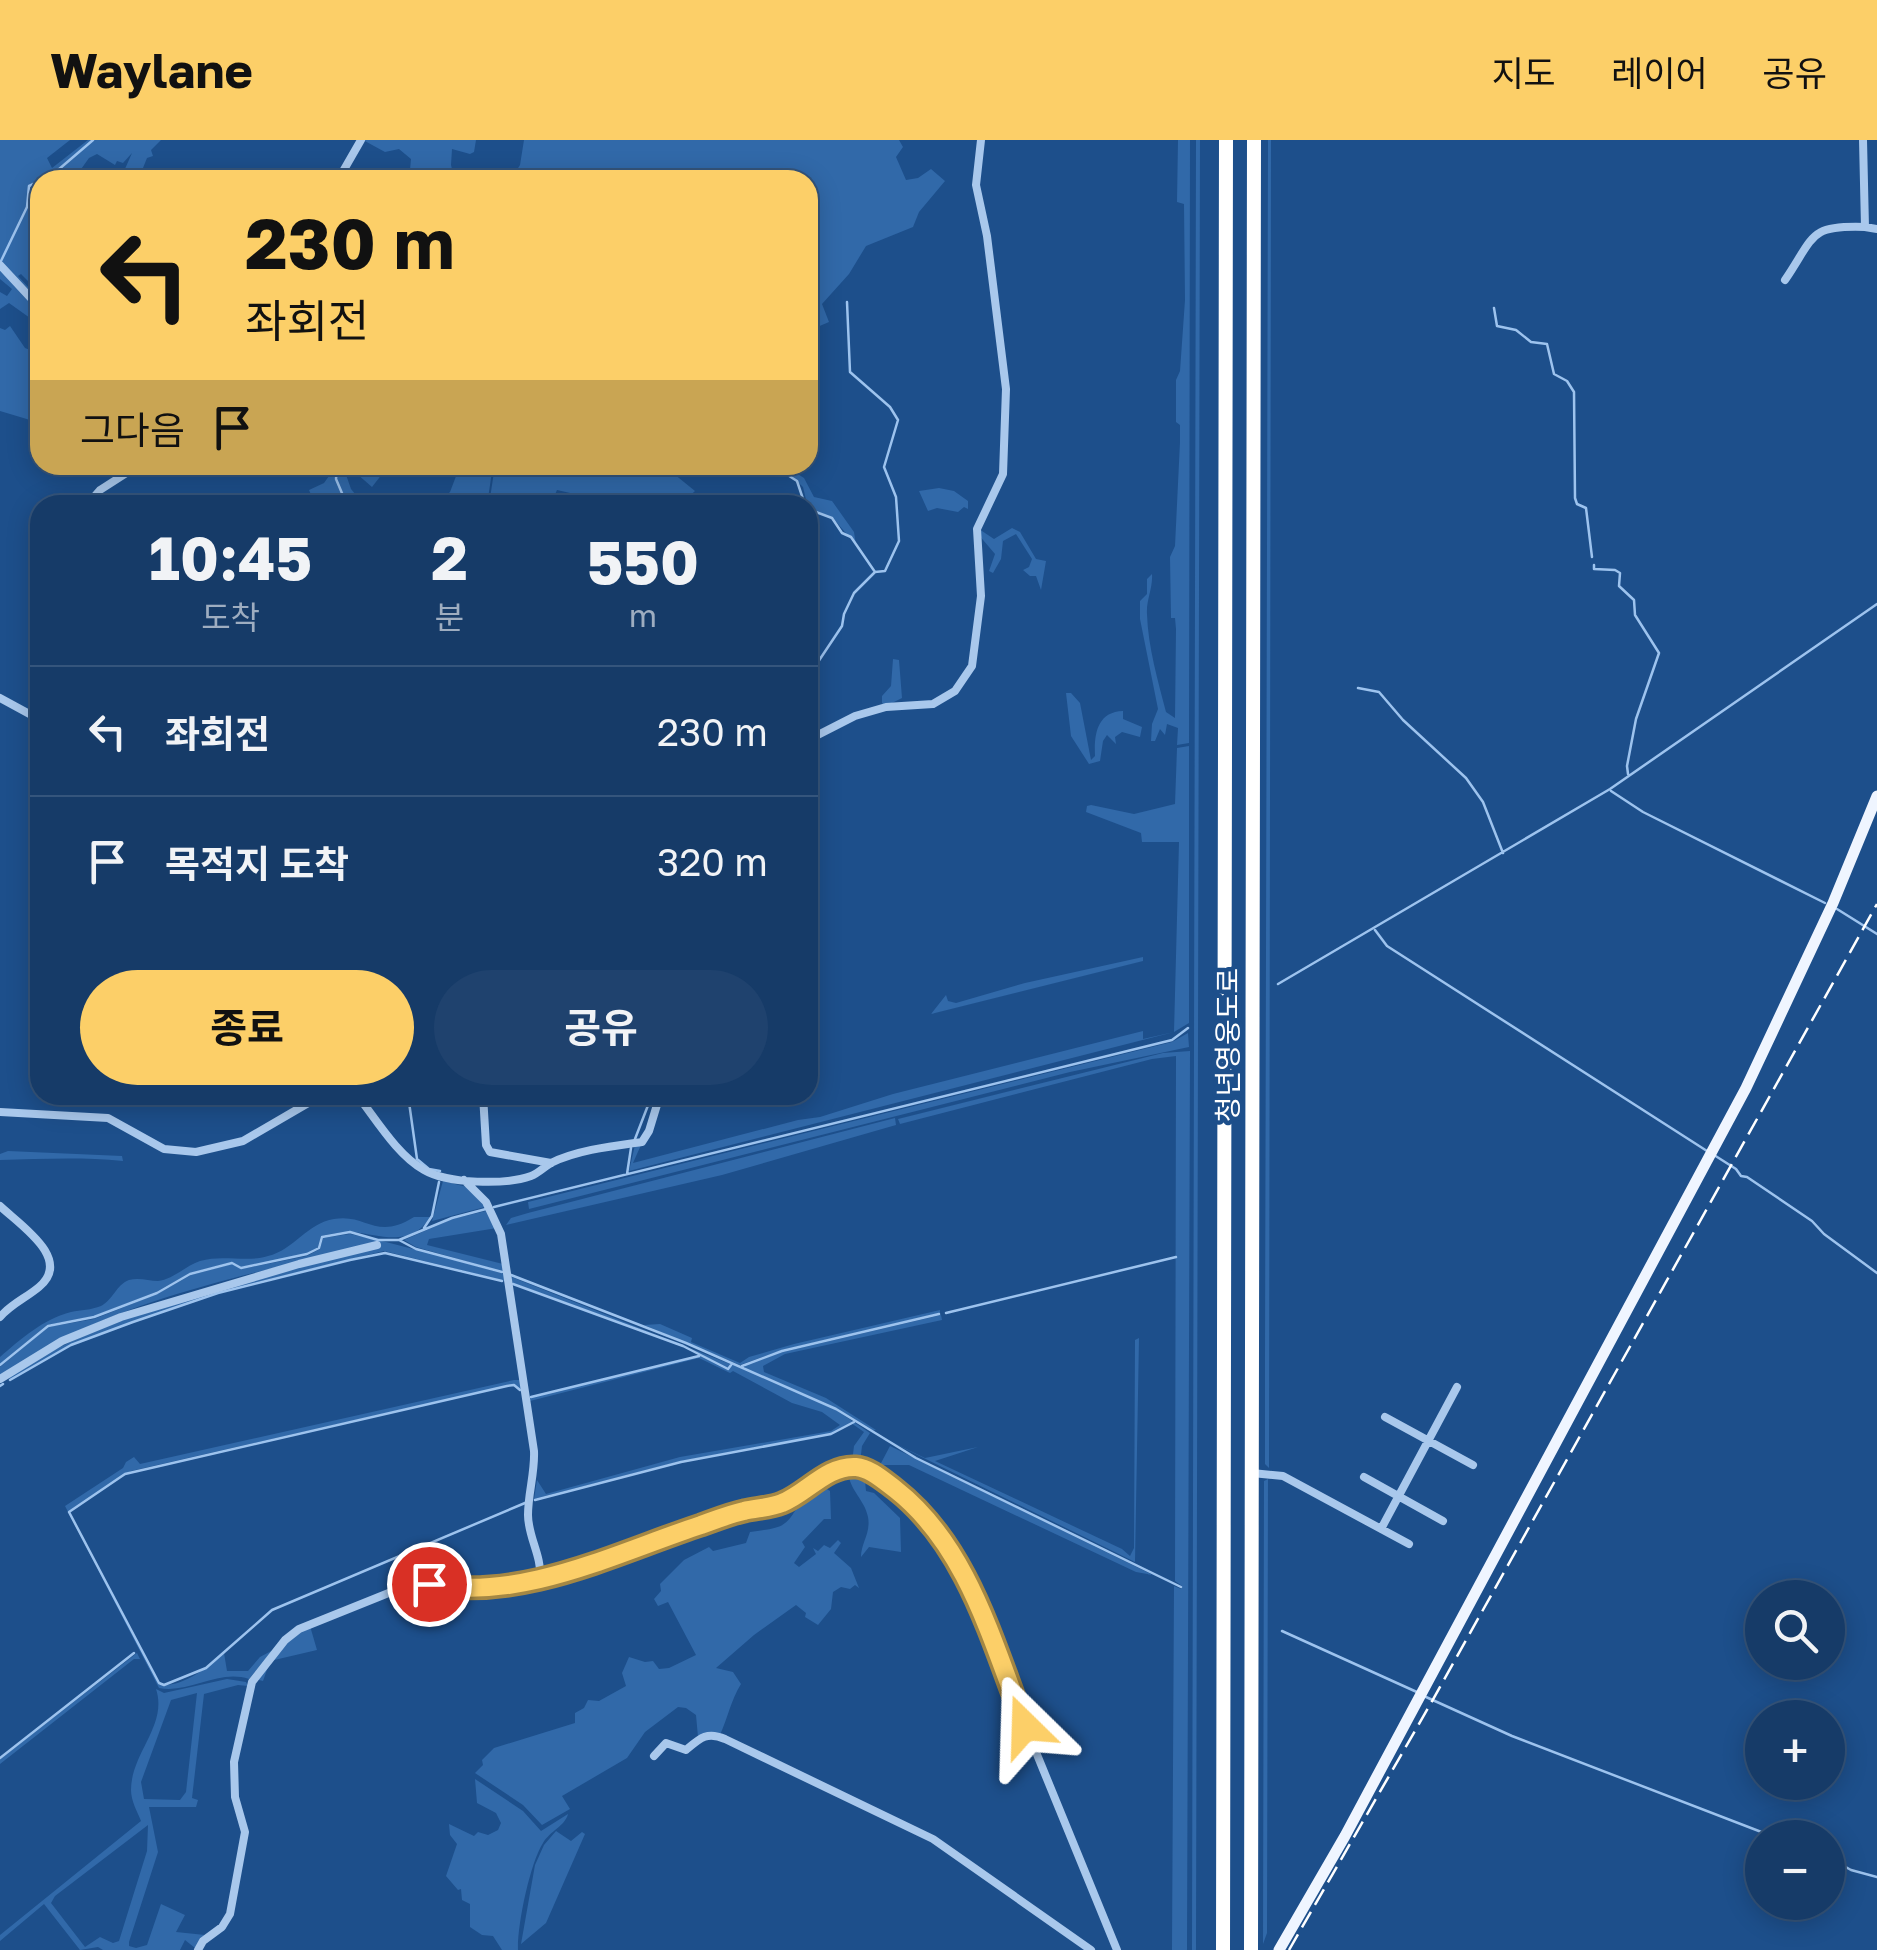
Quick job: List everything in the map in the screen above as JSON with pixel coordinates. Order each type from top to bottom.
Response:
[{"type":"highway","name":"청년영웅도로","points":[[1223,1950],[1226,140]]},
{"type":"highway","name":"청년영웅도로","points":[[1251,1950],[1254,140]]},
{"type":"main road","points":[[1280,1950],[1746,1088],[1831,908],[1877,796]]},
{"type":"street","points":[[344,170],[361,140]]},
{"type":"street","points":[[818,735],[870,712],[933,704],[955,691],[972,666],[981,596],[977,529],[1002,474],[1006,389],[987,236],[976,184],[981,140]]},
{"type":"street","points":[[1863,140],[1865,227]]},
{"type":"street","points":[[1785,280],[1816,234],[1824,229],[1877,230]]},
{"type":"street","points":[[0,265],[30,297]]},
{"type":"street","points":[[96,495],[123,475]]},
{"type":"street","points":[[0,698],[30,714]]},
{"type":"street","points":[[0,1112],[108,1118],[164,1149],[196,1152],[243,1141],[305,1105]]},
{"type":"street","points":[[365,1105],[411,1160],[436,1176],[464,1180],[515,1180],[540,1172],[550,1164],[603,1148],[642,1142],[657,1105]]},
{"type":"street","points":[[484,1105],[490,1152],[550,1164]]},
{"type":"street","points":[[464,1180],[486,1202],[501,1234],[534,1451],[528,1511],[540,1578]]},
{"type":"street","points":[[0,1206],[41,1243],[51,1265],[48,1278],[0,1316]]},
{"type":"street","points":[[0,1379],[62,1341],[121,1317],[376,1244]]},
{"type":"street","points":[[1382,1529],[1457,1387]]},
{"type":"street","points":[[1385,1416],[1473,1465]]},
{"type":"street","points":[[198,1950],[230,1914],[245,1832],[235,1797],[234,1762],[244,1708],[257,1672],[299,1629],[406,1586],[429,1584],[472,1590],[540,1578],[744,1511],[783,1503],[815,1481],[853,1466],[886,1482],[930,1520],[959,1564],[1117,1950]]},
{"type":"street","points":[[1252,1473],[1283,1476],[1409,1544]]},
{"type":"street","points":[[1364,1477],[1443,1521]]},
{"type":"street","points":[[654,1756],[666,1743],[686,1750],[706,1735],[725,1738],[932,1840],[1091,1950]]},
{"type":"shaded area","points":[[0,140],[70,140],[47,158],[52,168],[88,140],[161,140],[151,150],[153,156],[147,158],[145,170],[125,170],[132,153],[115,165],[97,154],[80,170],[30,170],[30,283],[21,274],[18,276],[30,289],[30,295],[0,262]]},
{"type":"shaded area","points":[[363,140],[476,140],[470,154],[452,149],[452,170],[410,170],[411,159],[399,149],[385,152]]},
{"type":"shaded area","points":[[524,140],[899,140],[903,147],[896,157],[906,180],[918,178],[931,169],[945,181],[919,212],[913,227],[866,246],[849,274],[822,304],[829,322],[818,327],[818,170],[517,170]]},
{"type":"shaded area","points":[[1178,140],[1190,140],[1189,743],[1177,745],[1178,728],[1167,724],[1165,735],[1160,729],[1155,741],[1151,741],[1158,709],[1140,601],[1147,594],[1147,579],[1152,574],[1147,609],[1149,639],[1166,712],[1175,718],[1176,629],[1175,618],[1171,618],[1170,557],[1175,546],[1180,442],[1176,380],[1185,300],[1184,204],[1177,202]]},
{"type":"shaded area","points":[[1196,140],[1200,140],[1196,1950],[1192,1950]]},
{"type":"shaded area","points":[[1271,140],[1269,1468],[1265,1464]]},
{"type":"shaded area","points":[[0,268],[30,300],[30,318],[9,303],[0,309],[0,292],[7,296],[12,289],[0,279]]},
{"type":"shaded area","points":[[10,326],[30,350],[30,420],[0,411],[0,328]]},
{"type":"shaded area","points":[[336,475],[346,475],[356,495],[343,495]]},
{"type":"shaded area","points":[[358,475],[381,475],[372,487]]},
{"type":"shaded area","points":[[456,475],[492,475],[488,495],[447,495]]},
{"type":"shaded area","points":[[494,475],[675,475],[695,491],[691,495],[579,495],[557,490],[555,495],[490,495]]},
{"type":"shaded area","points":[[790,475],[804,478],[813,495],[805,495],[803,487]]},
{"type":"shaded area","points":[[329,476],[335,476],[342,495],[311,495],[309,490]]},
{"type":"shaded area","points":[[919,491],[954,491],[968,501],[968,509],[928,511]]},
{"type":"shaded area","points":[[818,498],[832,501],[854,532],[856,545],[832,517],[818,512]]},
{"type":"shaded area","points":[[1012,528],[1020,532],[1036,559],[1046,561],[1041,590],[1036,576],[1023,570],[1032,559],[1016,534],[1003,541],[1001,559],[993,573],[989,571],[995,554],[978,534],[979,529],[994,539]]},
{"type":"shaded area","points":[[893,659],[899,660],[902,698],[886,706],[882,696],[891,686]]},
{"type":"shaded area","points":[[1066,693],[1080,703],[1091,760],[1099,726],[1114,712],[1123,711],[1123,719],[1142,727],[1140,737],[1122,732],[1115,737],[1116,744],[1107,735],[1100,761],[1089,764],[1071,736]]},
{"type":"shaded area","points":[[1189,746],[1189,1023],[1174,1032],[1179,842],[1142,842],[1141,833],[1086,812],[1091,805],[1134,814],[1175,804],[1177,748]]},
{"type":"shaded area","points":[[1143,957],[1143,961],[931,1014],[946,995],[948,1001],[956,1003]]},
{"type":"shaded area","points":[[1143,1031],[1143,1039],[1174,1032],[629,1171],[635,1145],[641,1145],[633,1163]]},
{"type":"shaded area","points":[[1188,1033],[1189,1047],[1070,1072],[529,1209],[528,1202],[1172,1042]]},
{"type":"shaded area","points":[[1190,1051],[1187,1950],[1172,1950],[1174,1586],[1182,1586],[1175,1581],[1176,1056],[900,1124],[898,1119],[1163,1053]]},
{"type":"shaded area","points":[[895,1118],[896,1125],[722,1175],[506,1225],[511,1218],[528,1213]]},
{"type":"shaded area","points":[[8,1151],[122,1156],[123,1161],[0,1160],[0,1154]]},
{"type":"shaded area","points":[[443,1181],[467,1187],[485,1207],[432,1221]]},
{"type":"shaded area","points":[[486,1211],[497,1228],[429,1239],[427,1245],[503,1264],[504,1272],[416,1247],[404,1240],[452,1219]]},
{"type":"shaded area","points":[[414,1217],[430,1217],[414,1233],[405,1236],[350,1232],[321,1236],[318,1247],[306,1254],[241,1267],[232,1262],[190,1273],[156,1292],[94,1316],[47,1325],[0,1364],[0,1357],[42,1325],[61,1315],[101,1306],[129,1280],[163,1280],[209,1259],[268,1256],[324,1221],[345,1218],[390,1227]]},
{"type":"shaded area","points":[[350,1234],[504,1274],[505,1281],[384,1251],[217,1292],[70,1345],[9,1380],[11,1374],[43,1356],[138,1314],[324,1258],[377,1247],[376,1243],[214,1283],[132,1309],[59,1341],[0,1377],[0,1367],[48,1327],[94,1319],[157,1294],[191,1275],[232,1264],[241,1269],[307,1256],[320,1249],[323,1238]]},
{"type":"shaded area","points":[[509,1276],[665,1338],[510,1282]]},
{"type":"shaded area","points":[[940,1310],[782,1350],[740,1365],[644,1325],[660,1324],[740,1363],[794,1344]]},
{"type":"shaded area","points":[[941,1315],[942,1320],[785,1354],[763,1366],[764,1372],[826,1398],[876,1430],[871,1431],[828,1404],[746,1369],[836,1410],[870,1433],[862,1446],[860,1463],[835,1469],[785,1500],[743,1509],[779,1500],[819,1475],[852,1462],[854,1446],[864,1432],[851,1423],[831,1434],[681,1461],[534,1499],[537,1480],[546,1494],[680,1457],[831,1431],[840,1425],[822,1412],[792,1403],[733,1371],[730,1373],[699,1358],[530,1401],[529,1397],[700,1356],[728,1370],[732,1364],[745,1370],[745,1365],[783,1352]]},
{"type":"shaded area","points":[[1139,1338],[1135,1562],[873,1433],[925,1458],[978,1447],[935,1461],[1130,1556],[1134,1548],[1135,1340]]},
{"type":"shaded area","points":[[689,1348],[730,1364],[727,1368]]},
{"type":"shaded area","points":[[520,1380],[524,1393],[514,1384],[131,1471],[69,1511],[160,1685],[186,1680],[224,1653],[227,1671],[248,1671],[260,1657],[273,1650],[249,1679],[226,1677],[181,1688],[159,1688],[65,1506],[134,1457],[140,1464]]},
{"type":"shaded area","points":[[890,1446],[1153,1575],[1136,1572],[909,1465],[880,1465]]},
{"type":"shaded area","points":[[848,1471],[868,1475],[866,1491],[874,1493],[900,1518],[901,1552],[869,1547],[861,1557],[868,1517]]},
{"type":"shaded area","points":[[1268,1479],[1267,1933],[1263,1944],[1264,1481]]},
{"type":"shaded area","points":[[824,1487],[830,1491],[831,1519],[824,1519],[802,1542],[805,1547],[794,1563],[799,1567],[816,1554],[813,1548],[830,1548],[838,1540],[841,1543],[834,1553],[851,1568],[859,1588],[841,1587],[833,1592],[831,1609],[818,1625],[796,1605],[716,1668],[733,1672],[741,1684],[720,1735],[710,1732],[698,1737],[696,1715],[678,1707],[645,1732],[627,1758],[562,1796],[570,1809],[542,1825],[523,1805],[475,1773],[494,1748],[575,1723],[575,1713],[588,1700],[599,1701],[626,1686],[622,1673],[629,1657],[653,1661],[659,1669],[696,1655],[668,1602],[658,1606],[654,1599],[661,1591],[660,1584],[684,1560],[709,1547],[713,1551],[746,1543],[750,1532],[784,1524],[804,1496],[811,1498]]},
{"type":"shaded area","points":[[310,1626],[317,1650],[270,1661],[263,1681],[255,1679],[286,1641]]},
{"type":"shaded area","points":[[137,1653],[140,1659],[134,1659],[0,1764],[0,1759]]},
{"type":"shaded area","points":[[227,1679],[246,1682],[248,1686],[204,1694],[192,1798],[198,1800],[196,1807],[149,1807],[158,1852],[129,1946],[147,1945],[161,1904],[185,1915],[176,1932],[205,1935],[195,1948],[185,1940],[180,1950],[80,1950],[44,1904],[0,1941],[0,1935],[141,1821],[132,1798],[133,1777],[157,1715],[156,1689],[164,1693]],"holes":[[[197,1693],[186,1792],[180,1800],[144,1799],[141,1782],[171,1700]],[[148,1825],[147,1851],[119,1941],[113,1943],[100,1937],[85,1947],[51,1903]]]},
{"type":"shaded area","points":[[475,1779],[523,1811],[541,1831],[568,1814],[543,1843],[533,1865],[518,1950],[502,1950],[493,1936],[482,1935],[470,1927],[470,1904],[462,1900],[461,1889],[446,1876],[457,1844],[450,1835],[449,1824],[474,1836],[478,1832],[488,1835],[498,1830],[501,1823],[496,1813],[477,1803]]},
{"type":"shaded area","points":[[556,1831],[571,1841],[582,1832],[585,1834],[546,1923],[521,1944],[535,1865]]},
{"type":"waterway","points":[[58,170],[93,140]]},
{"type":"waterway","points":[[1,261],[27,207],[30,186]]},
{"type":"waterway","points":[[847,302],[850,372],[890,407],[898,420],[884,467],[896,497],[899,541],[885,571],[875,572]]},
{"type":"waterway","points":[[1494,308],[1497,326],[1516,330],[1531,342],[1547,344],[1554,374],[1567,381],[1574,392],[1575,498],[1577,504],[1586,508],[1592,557]]},
{"type":"waterway","points":[[336,475],[343,495]]},
{"type":"waterway","points":[[788,475],[797,481],[802,495]]},
{"type":"waterway","points":[[818,513],[832,518],[842,533],[851,537],[875,572],[854,593],[842,626],[818,662]]},
{"type":"waterway","points":[[1594,565],[1594,569],[1620,573],[1619,586],[1634,600],[1635,615],[1659,653],[1636,719],[1628,774]]},
{"type":"waterway","points":[[1278,984],[1610,789],[1877,604]]},
{"type":"waterway","points":[[1358,688],[1379,692],[1403,720],[1466,778],[1483,802],[1503,853]]},
{"type":"waterway","points":[[1611,791],[1643,812],[1825,903]]},
{"type":"waterway","points":[[1837,909],[1877,934]]},
{"type":"waterway","points":[[1375,930],[1387,946],[1707,1151]]},
{"type":"waterway","points":[[494,1207],[1172,1040],[1188,1028]]},
{"type":"waterway","points":[[409,1105],[417,1159],[429,1169],[440,1171]]},
{"type":"waterway","points":[[635,1139],[648,1105]]},
{"type":"waterway","points":[[627,1174],[631,1148]]},
{"type":"waterway","points":[[1714,1155],[1812,1221],[1877,1273]]},
{"type":"waterway","points":[[424,1228],[432,1216],[439,1182]]},
{"type":"waterway","points":[[0,1365],[48,1326],[94,1317],[157,1293],[190,1274],[232,1263],[241,1268],[307,1254],[319,1248],[322,1237],[350,1232],[378,1240],[399,1240],[486,1209]]},
{"type":"waterway","points":[[399,1240],[416,1249],[502,1272]]},
{"type":"waterway","points":[[10,1380],[71,1345],[133,1322],[218,1293],[350,1260],[385,1253],[502,1281]]},
{"type":"waterway","points":[[946,1313],[1176,1257]]},
{"type":"waterway","points":[[511,1275],[686,1343],[836,1409],[916,1458],[1181,1587]]},
{"type":"waterway","points":[[513,1284],[683,1346],[728,1369],[731,1365]]},
{"type":"waterway","points":[[742,1366],[782,1351],[939,1314]]},
{"type":"waterway","points":[[531,1397],[699,1356]]},
{"type":"waterway","points":[[520,1390],[514,1385],[507,1386],[125,1474],[69,1512],[159,1683],[164,1685],[206,1668],[272,1610],[525,1503]]},
{"type":"waterway","points":[[535,1500],[681,1462],[831,1434],[854,1422]]},
{"type":"waterway","points":[[1282,1631],[1419,1693]]},
{"type":"waterway","points":[[0,1758],[134,1653]]},
{"type":"waterway","points":[[1426,1697],[1512,1736],[1745,1826]]},
{"type":"waterway","points":[[1845,1867],[1877,1877]]},
{"type":"railway","points":[[1289,1950],[1877,904]]},
{"type":"route","points":[[429,1584],[472,1590],[540,1578],[744,1511],[783,1503],[815,1481],[853,1466],[886,1482],[919,1508],[942,1536],[968,1583],[1025,1726]]}]
